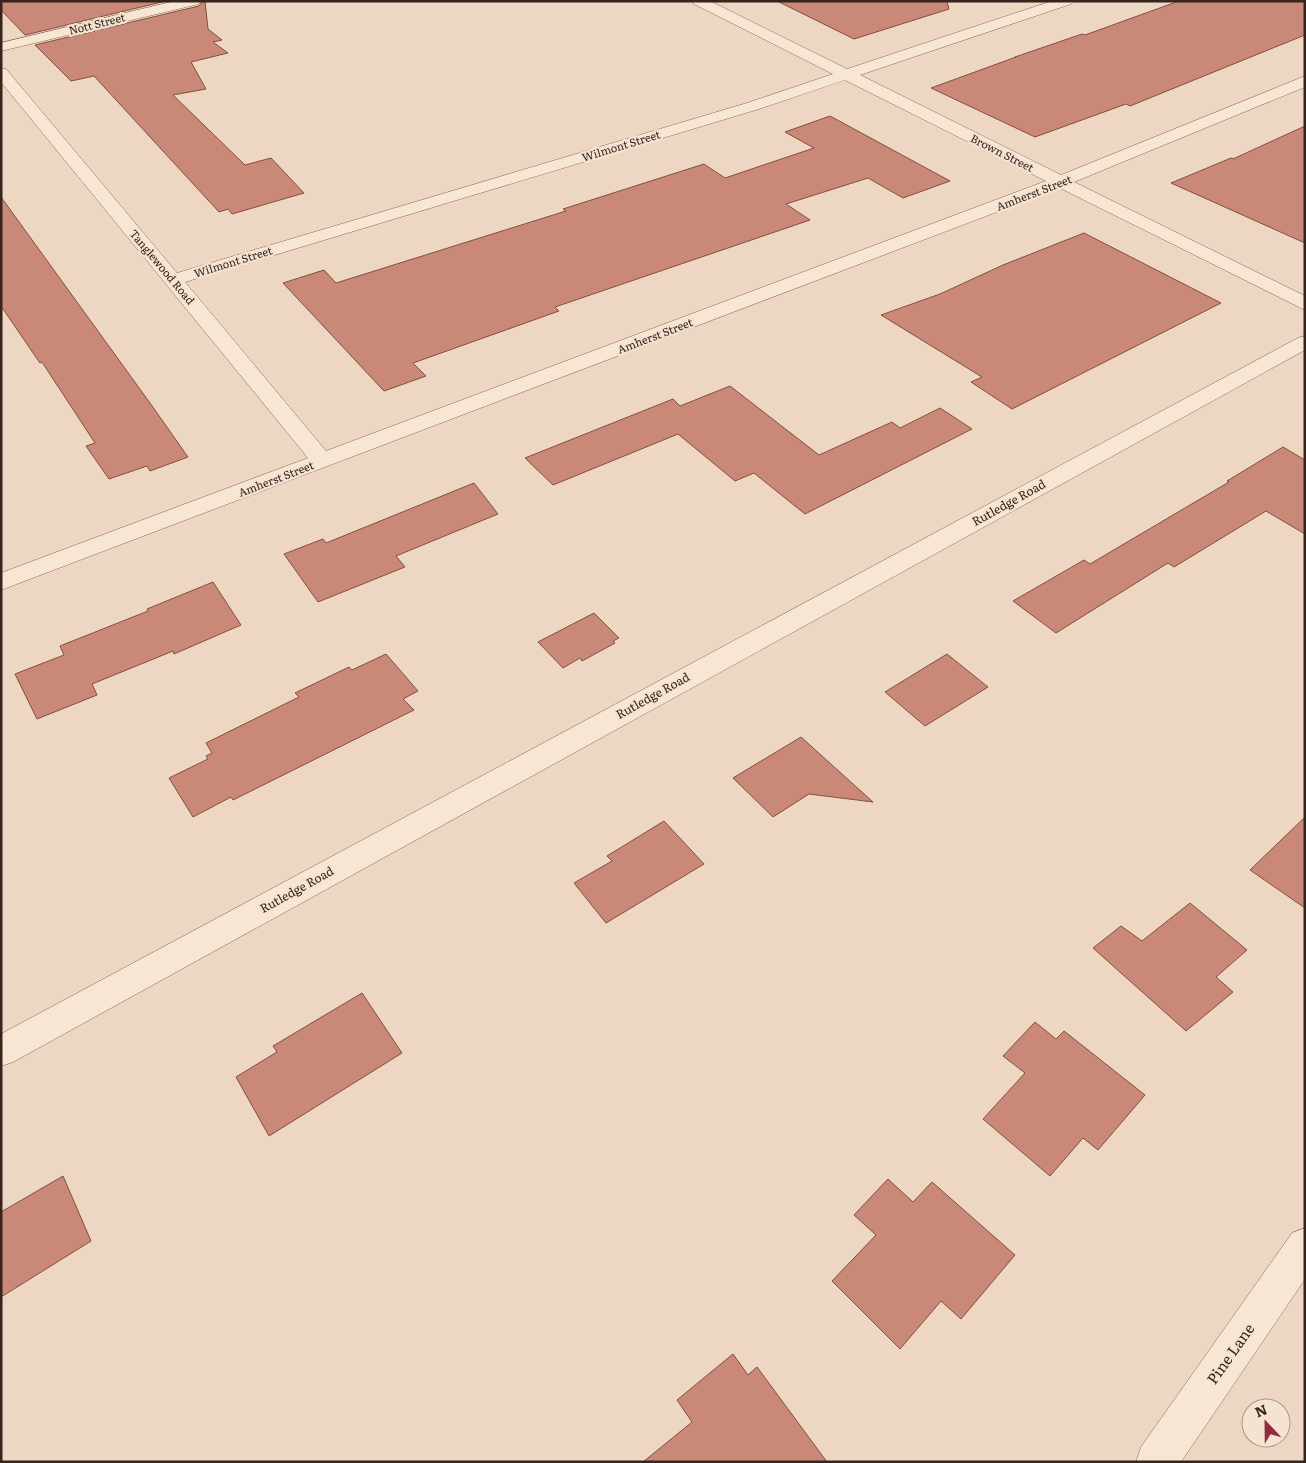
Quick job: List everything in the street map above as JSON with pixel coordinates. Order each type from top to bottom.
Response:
[{"type":"street","name":"Nott Street","points":[[1,48],[194,1]]},
{"type":"street","name":"Brown Street","points":[[699,1],[1305,304]]},
{"type":"street","name":"Wilmont Street","points":[[173,280],[718,117],[1066,1]]},
{"type":"street","name":"Tanglewood Road","points":[[1,72],[322,461]]},
{"type":"street","name":"Amherst Street","points":[[1,582],[1061,182],[1305,81]]},
{"type":"street","name":"Rutledge Road","points":[[1,1051],[1305,342]]},
{"type":"street","name":"Pine Lane","points":[[1156,1462],[1305,1246]]},
{"type":"building","points":[[1,1],[166,1],[25,35],[1,10]]},
{"type":"building","points":[[205,1],[208,29],[222,40],[213,42],[228,53],[191,62],[206,89],[173,95],[245,165],[271,158],[304,193],[232,214],[228,209],[219,212],[94,76],[71,81],[35,45],[199,6]]},
{"type":"building","points":[[777,1],[947,1],[949,9],[854,39]]},
{"type":"building","points":[[1179,1],[1305,1],[1305,35],[1130,106],[1126,104],[1035,137],[931,88],[1015,57],[1082,34],[1085,35]]},
{"type":"building","points":[[830,116],[950,181],[903,198],[868,178],[786,204],[810,220],[555,307],[559,311],[413,363],[426,376],[384,391],[283,283],[324,270],[336,283],[566,211],[563,209],[704,164],[725,178],[814,148],[785,132]]},
{"type":"building","points":[[1305,126],[1305,243],[1171,183],[1231,158],[1233,159]]},
{"type":"building","points":[[1,197],[188,457],[150,471],[147,466],[109,479],[86,446],[95,443],[42,362],[40,363],[1,306]]},
{"type":"building","points":[[1084,233],[1221,303],[1012,409],[971,382],[982,377],[881,315],[940,294],[1003,265]]},
{"type":"building","points":[[730,386],[819,455],[892,422],[900,428],[940,408],[972,429],[805,514],[754,473],[735,481],[678,434],[553,485],[525,458],[673,399],[680,406]]},
{"type":"building","points":[[1283,447],[1305,460],[1305,534],[1266,511],[1174,567],[1168,563],[1056,633],[1013,601],[1084,560],[1090,564],[1229,482],[1227,481]]},
{"type":"building","points":[[474,483],[498,514],[396,556],[405,567],[318,602],[284,554],[323,539],[326,543]]},
{"type":"building","points":[[213,582],[241,625],[174,654],[173,651],[92,684],[97,695],[37,719],[15,674],[64,655],[60,646],[148,611],[147,609]]},
{"type":"building","points":[[594,613],[619,638],[613,641],[615,643],[582,661],[580,658],[563,668],[538,642]]},
{"type":"building","points":[[386,654],[418,691],[403,699],[414,710],[233,800],[231,797],[193,817],[169,778],[208,759],[206,756],[212,753],[206,743],[299,697],[295,693],[349,667],[352,670]]},
{"type":"building","points":[[947,654],[988,687],[925,726],[885,692]]},
{"type":"building","points":[[801,737],[873,802],[809,794],[773,817],[733,778]]},
{"type":"building","points":[[1305,817],[1305,908],[1250,870]]},
{"type":"building","points":[[664,821],[704,864],[606,923],[574,883],[612,861],[607,856]]},
{"type":"building","points":[[1190,903],[1247,950],[1216,977],[1233,992],[1186,1031],[1093,948],[1121,926],[1142,941]]},
{"type":"building","points":[[362,993],[402,1053],[269,1136],[236,1077],[277,1052],[273,1046]]},
{"type":"building","points":[[1035,1022],[1056,1039],[1064,1031],[1145,1095],[1098,1150],[1083,1138],[1050,1176],[983,1119],[1025,1073],[1003,1056]]},
{"type":"building","points":[[63,1176],[91,1241],[1,1297],[1,1212]]},
{"type":"building","points":[[888,1179],[913,1202],[932,1182],[1015,1255],[961,1319],[941,1301],[900,1349],[832,1281],[876,1235],[854,1215]]},
{"type":"building","points":[[733,1354],[748,1375],[757,1367],[827,1462],[643,1462],[692,1422],[677,1400]]}]
